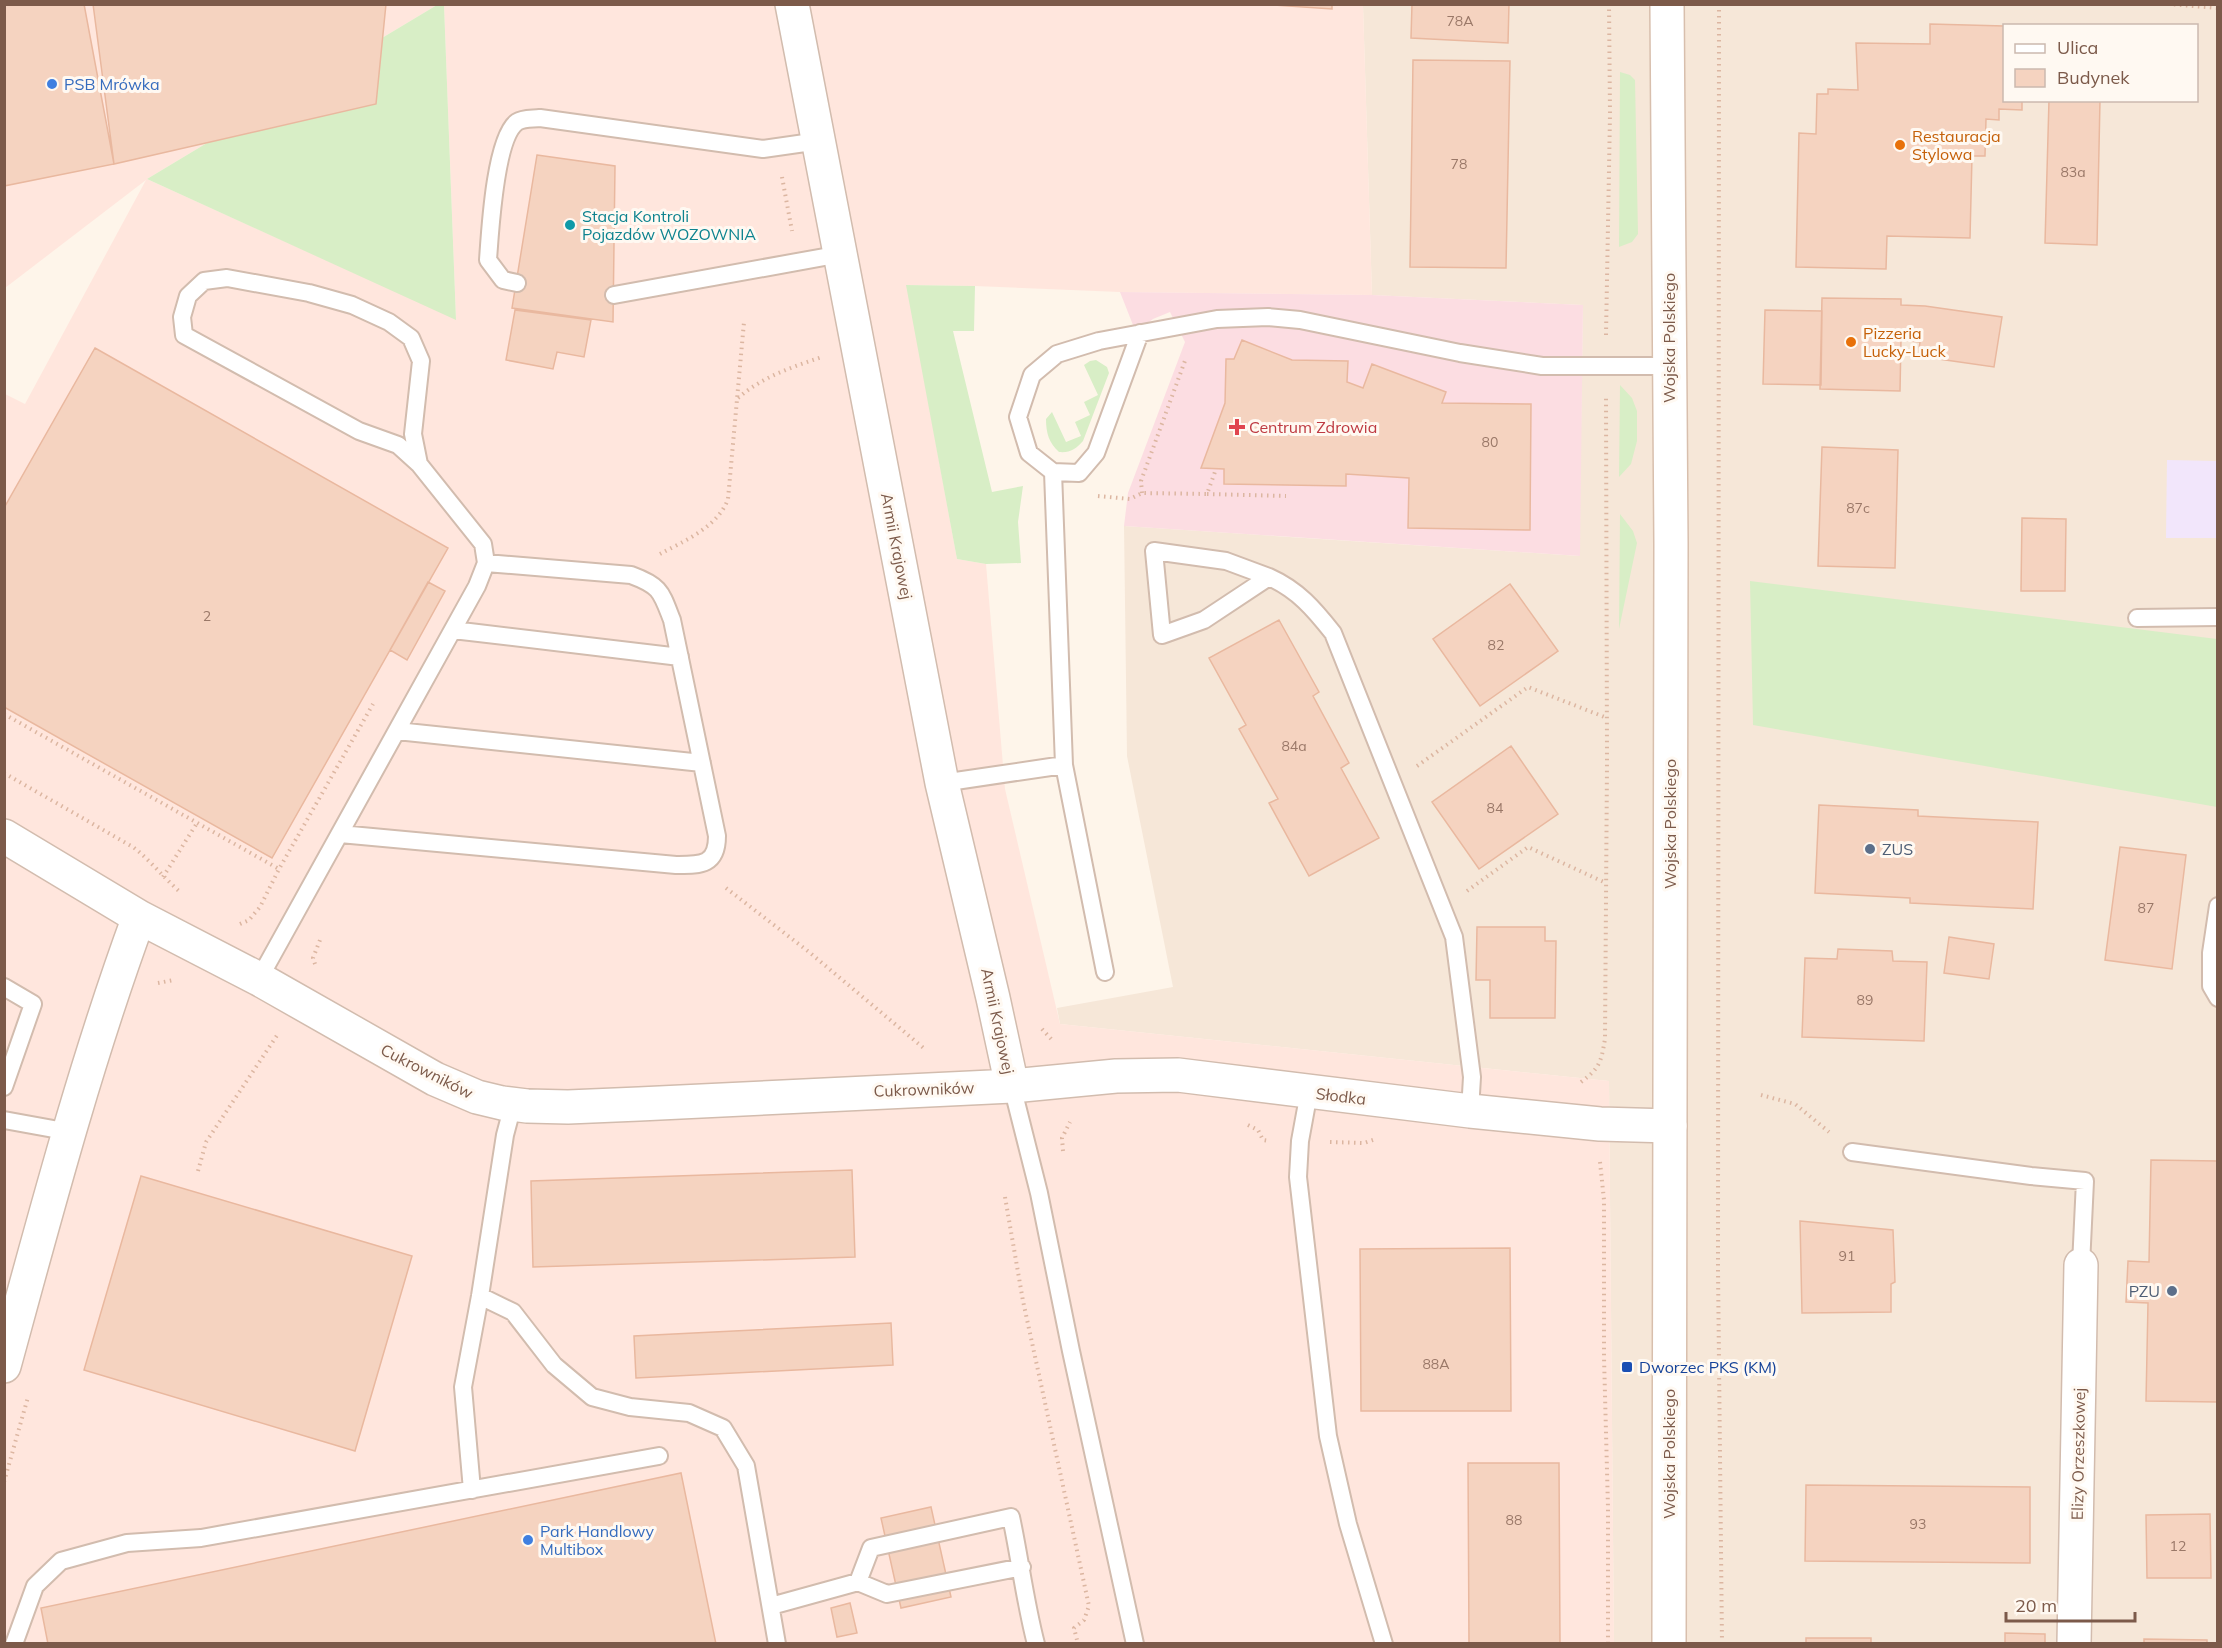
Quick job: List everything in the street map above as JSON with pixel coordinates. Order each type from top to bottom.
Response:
[{"type":"street","name":"Armii Krajowej","points":[[792,4],[942,783],[1012,1086]]},
{"type":"street","name":"Wojska Polskiego","points":[[1667,4],[1671,544],[1669,1644]]},
{"type":"street","name":"Cukrowników","points":[[4,836],[139,917],[259,979],[435,1079],[477,1097],[513,1105],[592,1106],[1012,1086]]},
{"type":"street","points":[[4,1366],[70,1132],[120,969],[139,917]]},
{"type":"street","name":"Słodka","points":[[1012,1086],[1116,1076],[1178,1075],[1470,1111],[1600,1124],[1670,1126]]},
{"type":"street","name":"Elizy Orzeszkowej","points":[[2074,1644],[2081,1264]]},
{"type":"lane","points":[[517,283],[503,280],[488,260],[491,219],[503,144],[509,130],[519,120],[540,118],[763,149],[819,141]]},
{"type":"lane","points":[[614,295],[841,254]]},
{"type":"lane","points":[[259,979],[453,630],[477,586],[486,563],[483,544],[419,464],[398,445],[359,431],[184,335],[182,316],[188,296],[204,281],[227,278],[309,293],[352,305],[389,322],[411,338],[421,361],[413,434],[419,464]]},
{"type":"lane","points":[[1140,333],[1096,453],[1079,473],[1053,472],[1029,453],[1018,417],[1032,375],[1057,354],[1099,341],[1140,333],[1217,319],[1268,317],[1300,320],[1460,353],[1542,366],[1669,366]]},
{"type":"lane","points":[[1053,472],[1064,765],[1105,972]]},
{"type":"lane","points":[[1269,578],[1204,620],[1162,635],[1154,551],[1226,561],[1287,585],[1313,607],[1333,633],[1454,937],[1472,1077],[1470,1111]]},
{"type":"lane","points":[[340,834],[697,865],[710,861],[717,849],[717,836],[672,620],[661,592],[646,580],[631,575],[486,563]]},
{"type":"lane","points":[[2137,618],[2217,617]]},
{"type":"lane","points":[[453,630],[680,657]]},
{"type":"lane","points":[[397,731],[702,763]]},
{"type":"lane","points":[[942,783],[1064,765]]},
{"type":"lane","points":[[2217,906],[2211,953],[2211,986],[2217,998]]},
{"type":"lane","points":[[4,987],[33,1004],[4,1087]]},
{"type":"lane","points":[[1012,1086],[1039,1193],[1071,1352],[1135,1644]]},
{"type":"lane","points":[[1309,1092],[1300,1141],[1298,1177],[1328,1436],[1348,1524],[1384,1644]]},
{"type":"lane","points":[[472,1490],[463,1387],[480,1296],[505,1135],[513,1105]]},
{"type":"lane","points":[[4,1120],[70,1132]]},
{"type":"lane","points":[[1852,1152],[2085,1181],[2081,1264]]},
{"type":"lane","points":[[480,1296],[513,1312],[554,1365],[592,1397],[630,1407],[689,1413],[723,1428],[746,1466],[777,1644]]},
{"type":"lane","points":[[14,1644],[35,1586],[61,1561],[127,1544],[201,1538],[659,1456]]},
{"type":"lane","points":[[858,1582],[871,1548],[1011,1517],[1022,1567],[1028,1615],[1036,1644]]},
{"type":"lane","points":[[771,1606],[858,1582],[887,1594],[1022,1567]]},
{"type":"path","points":[[1569,1085],[1581,1082],[1601,1064],[1605,1039],[1607,718],[1605,398],[1610,114],[1609,4]]},
{"type":"path","points":[[1719,4],[1718,1269],[1722,1644]]},
{"type":"path","points":[[2168,4],[2217,8]]},
{"type":"path","points":[[652,558],[702,530],[728,500],[744,322]]},
{"type":"path","points":[[1142,493],[1141,482],[1189,351]]},
{"type":"path","points":[[737,398],[752,386],[774,375],[828,354]]},
{"type":"path","points":[[1597,398],[1605,398]]},
{"type":"path","points":[[1207,494],[1216,469]]},
{"type":"path","points":[[1090,496],[1130,499],[1142,493],[1286,495]]},
{"type":"path","points":[[1392,784],[1528,687],[1607,718]]},
{"type":"path","points":[[232,924],[241,924],[249,920],[260,906],[378,695]]},
{"type":"path","points":[[4,714],[279,869]]},
{"type":"path","points":[[4,773],[133,848],[146,857],[163,877],[187,899]]},
{"type":"path","points":[[163,877],[197,823]]},
{"type":"path","points":[[1443,909],[1528,847],[1606,883]]},
{"type":"path","points":[[726,888],[809,952],[932,1054]]},
{"type":"path","points":[[316,968],[313,958],[321,936]]},
{"type":"path","points":[[1039,1025],[1049,1039],[1058,1044]]},
{"type":"path","points":[[198,1171],[206,1142],[280,1031]]},
{"type":"path","points":[[1761,1095],[1796,1104],[1852,1152]]},
{"type":"path","points":[[1063,1152],[1062,1138],[1069,1122],[1076,1117]]},
{"type":"path","points":[[1241,1121],[1258,1131],[1263,1140]]},
{"type":"path","points":[[1364,1143],[1383,1136]]},
{"type":"path","points":[[1600,1161],[1604,1200],[1608,1644]]},
{"type":"path","points":[[1004,1189],[1023,1301],[1089,1606],[1084,1620],[1074,1628],[1078,1644]]},
{"type":"shaded area","points":[[5,5],[437,5],[147,179],[456,319],[444,5],[1363,5],[1372,295],[1120,292],[907,285],[957,559],[986,564],[1005,789],[1060,1024],[1609,1081],[1614,1643],[5,1643],[5,394],[25,404],[146,180],[5,288]]},
{"type":"shaded area","points":[[1363,5],[2217,5],[2217,1643],[1614,1643],[1609,1081],[1060,1024],[1057,1008],[1173,987],[1127,756],[1124,526],[1579,556],[1583,305],[1372,295]]},
{"type":"shaded area","points":[[1120,292],[1372,295],[1583,305],[1580,556],[1124,526],[1128,493],[1185,342],[1170,312],[1153,319],[1141,328],[1133,325]]},
{"type":"shaded area","points":[[2167,460],[2217,461],[2217,538],[2166,538]]},
{"type":"green space","points":[[437,5],[444,5],[456,320],[147,179]]},
{"type":"green space","points":[[1620,72],[1630,75],[1635,80],[1638,234],[1632,242],[1619,247]]},
{"type":"green space","points":[[906,285],[975,286],[974,331],[953,331],[992,492],[1023,486],[1018,522],[1021,563],[986,564],[957,559]]},
{"type":"green space","points":[[1096,360],[1107,367],[1109,373],[1083,441],[1072,450],[1059,452],[1049,437],[1046,419],[1052,412],[1066,442],[1081,436],[1075,422],[1090,415],[1084,402],[1098,395],[1084,365]]},
{"type":"green space","points":[[1620,385],[1632,398],[1637,411],[1637,441],[1631,464],[1619,477]]},
{"type":"green space","points":[[1620,514],[1633,531],[1637,543],[1619,629]]},
{"type":"green space","points":[[1750,581],[2217,639],[2217,807],[1753,725]]},
{"type":"building","name":"PSB Mrówka","points":[[4,4],[84,4],[114,164],[4,186]]},
{"type":"building","points":[[93,4],[386,4],[376,104],[114,164]]},
{"type":"building","points":[[1261,4],[1332,4],[1332,9]]},
{"type":"building","points":[[1412,4],[1509,4],[1508,43],[1411,38]]},
{"type":"building","points":[[1930,24],[2003,26],[2003,102],[2022,102],[2022,110],[1999,109],[1999,120],[1986,119],[1985,156],[1972,156],[1970,238],[1887,236],[1886,269],[1796,267],[1799,133],[1816,134],[1817,94],[1828,94],[1828,89],[1858,90],[1856,43],[1930,44]]},
{"type":"building","points":[[1413,60],[1510,61],[1506,268],[1410,267]]},
{"type":"building","points":[[2049,102],[2100,102],[2097,245],[2045,243]]},
{"type":"building","name":"Stacja Kontroli Pojazdów WOZOWNIA","points":[[537,155],[615,166],[613,322],[512,308]]},
{"type":"building","points":[[1822,298],[1901,299],[1901,305],[1925,306],[2002,317],[1994,367],[1918,356],[1920,342],[1901,340],[1900,391],[1820,389]]},
{"type":"building","points":[[515,310],[591,320],[584,357],[557,352],[553,369],[506,360]]},
{"type":"building","points":[[1765,310],[1822,311],[1821,385],[1763,384]]},
{"type":"building","points":[[1242,340],[1292,360],[1348,361],[1347,382],[1363,388],[1372,364],[1446,392],[1442,403],[1531,404],[1530,530],[1408,528],[1409,478],[1346,474],[1346,486],[1224,484],[1224,469],[1201,468],[1225,403],[1226,359],[1234,359]]},
{"type":"building","points":[[95,348],[448,548],[272,858],[4,707],[4,508]]},
{"type":"building","points":[[1822,447],[1898,450],[1895,568],[1818,566]]},
{"type":"building","points":[[2022,518],[2066,519],[2065,591],[2021,591]]},
{"type":"building","points":[[428,582],[445,591],[407,660],[390,650]]},
{"type":"building","points":[[1510,584],[1558,651],[1480,706],[1433,639]]},
{"type":"building","points":[[1279,620],[1319,692],[1313,696],[1349,763],[1341,768],[1379,838],[1309,876],[1269,803],[1278,799],[1239,729],[1246,725],[1209,658]]},
{"type":"building","points":[[1511,746],[1558,814],[1479,869],[1432,802]]},
{"type":"building","points":[[1819,805],[1918,810],[1918,816],[2038,822],[2033,909],[1910,903],[1910,898],[1815,893]]},
{"type":"building","points":[[2120,847],[2186,855],[2172,969],[2105,960]]},
{"type":"building","points":[[1477,927],[1545,927],[1545,941],[1556,941],[1555,1018],[1490,1018],[1490,980],[1476,980]]},
{"type":"building","points":[[1949,937],[1994,944],[1989,979],[1944,973]]},
{"type":"building","points":[[1838,949],[1892,951],[1893,961],[1927,962],[1924,1041],[1802,1037],[1805,958],[1837,959]]},
{"type":"building","name":"PZU","points":[[2151,1160],[2218,1161],[2218,1402],[2146,1401],[2148,1303],[2126,1302],[2128,1261],[2149,1262]]},
{"type":"building","points":[[852,1170],[855,1257],[533,1267],[531,1181]]},
{"type":"building","points":[[141,1176],[412,1256],[355,1451],[84,1370]]},
{"type":"building","points":[[1800,1221],[1893,1230],[1895,1282],[1891,1284],[1891,1312],[1802,1313]]},
{"type":"building","points":[[1510,1248],[1511,1411],[1361,1411],[1360,1249]]},
{"type":"building","points":[[891,1323],[893,1365],[636,1378],[634,1336]]},
{"type":"building","points":[[1468,1463],[1559,1463],[1560,1644],[1469,1644]]},
{"type":"building","name":"Park Handlowy Multibox","points":[[681,1473],[716,1644],[48,1644],[41,1608]]},
{"type":"building","points":[[1806,1485],[2030,1487],[2030,1563],[1805,1561]]},
{"type":"building","points":[[931,1507],[951,1597],[901,1608],[881,1518]]},
{"type":"building","points":[[2210,1514],[2211,1578],[2147,1578],[2146,1515]]},
{"type":"building","points":[[850,1603],[857,1633],[837,1637],[831,1608]]},
{"type":"building","points":[[2005,1633],[2045,1634],[2045,1644],[2005,1644]]},
{"type":"building","points":[[1806,1638],[1871,1638],[1871,1644],[1806,1644]]},
{"type":"building","points":[[2144,1639],[2207,1640],[2207,1644],[2144,1644]]},
{"type":"place","name":"PSB Mrówka","points":[[52,84]]},
{"type":"place","name":"Restauracja Stylowa","points":[[1900,145]]},
{"type":"place","name":"Stacja Kontroli Pojazdów WOZOWNIA","points":[[570,225]]},
{"type":"place","name":"Pizzeria Lucky-Luck","points":[[1851,342]]},
{"type":"place","name":"Centrum Zdrowia","points":[[1237,427]]},
{"type":"place","name":"ZUS","points":[[1870,849]]},
{"type":"place","name":"PZU","points":[[2172,1291]]},
{"type":"place","name":"Dworzec PKS (KM)","points":[[1627,1367]]},
{"type":"place","name":"Park Handlowy Multibox","points":[[528,1540]]}]
